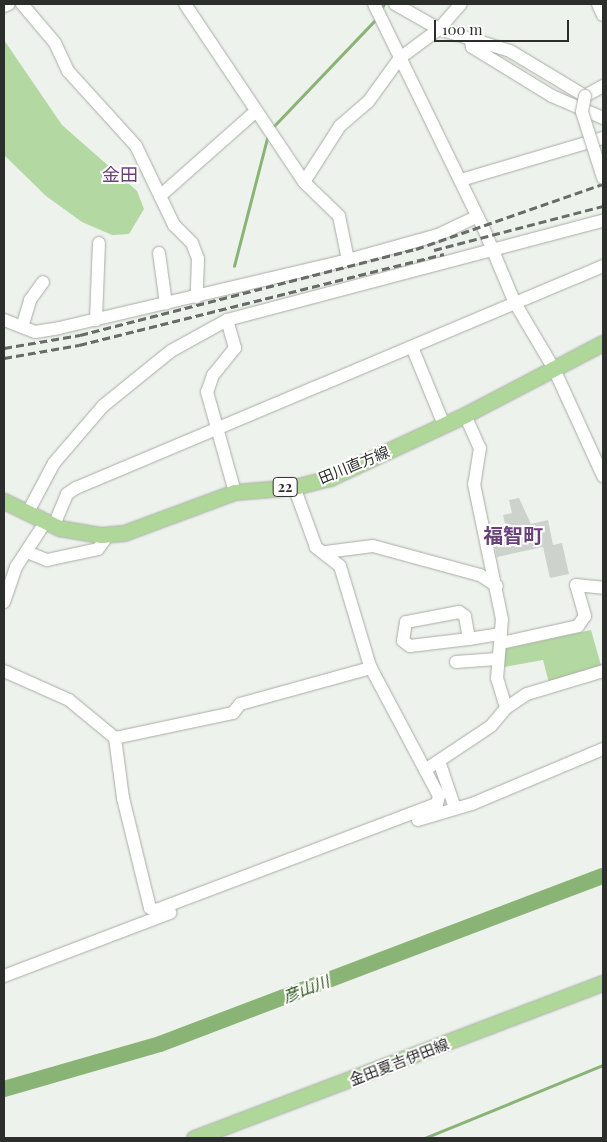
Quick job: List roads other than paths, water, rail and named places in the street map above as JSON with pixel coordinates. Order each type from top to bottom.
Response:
[{"type":"main road","name":"田川直方線","points":[[4,501],[50,523],[108,534],[234,492],[294,487],[330,478],[465,415],[603,343]]},
{"type":"main road","name":"金田夏吉伊田線","points":[[194,1138],[603,983]]},
{"type":"street","points":[[4,6],[9,4]]},
{"type":"street","points":[[22,4],[55,43],[68,71],[136,146],[160,196],[198,260],[197,297]]},
{"type":"street","points":[[185,4],[304,182],[339,216],[348,260]]},
{"type":"street","points":[[374,4],[478,216],[515,304],[554,369],[603,476]]},
{"type":"street","points":[[395,4],[439,29],[470,38],[524,59],[585,96]]},
{"type":"street","points":[[304,182],[340,126],[368,102],[400,58],[439,29],[462,4]]},
{"type":"street","points":[[598,4],[603,15]]},
{"type":"street","points":[[470,38],[472,47],[552,96],[603,118]]},
{"type":"street","points":[[585,96],[603,86]]},
{"type":"street","points":[[585,96],[582,112],[603,178]]},
{"type":"street","points":[[160,196],[256,111]]},
{"type":"street","points":[[461,180],[603,138]]},
{"type":"street","points":[[4,320],[35,332],[96,320],[348,260],[438,235],[478,216]]},
{"type":"street","points":[[28,512],[54,463],[103,406],[171,351],[227,320],[603,221]]},
{"type":"street","points":[[96,320],[99,243]]},
{"type":"street","points":[[159,253],[166,304]]},
{"type":"street","points":[[4,602],[16,567],[50,523],[67,494],[76,488],[603,266]]},
{"type":"street","points":[[22,327],[30,300],[43,282]]},
{"type":"street","points":[[227,320],[235,348],[213,375],[207,392],[234,492]]},
{"type":"street","points":[[412,347],[444,425]]},
{"type":"street","points":[[465,415],[480,448],[474,484],[496,586],[501,638],[496,678],[506,708]]},
{"type":"street","points":[[4,976],[437,804],[439,796],[371,668],[340,566],[326,552],[316,547],[294,487]]},
{"type":"street","points":[[27,552],[48,560],[98,549],[108,534]]},
{"type":"street","points":[[326,552],[373,546],[480,575],[496,586]]},
{"type":"street","points":[[469,639],[465,616],[459,612],[406,622],[403,641],[410,646],[469,639],[501,638],[578,626],[585,616],[576,585],[603,588]]},
{"type":"street","points":[[456,662],[497,658]]},
{"type":"street","points":[[115,738],[233,713],[240,704],[371,668]]},
{"type":"street","points":[[4,670],[69,700],[115,738],[123,798],[150,908],[156,910],[455,808],[603,749]]},
{"type":"street","points":[[425,770],[491,726],[506,708],[526,694],[603,671]]},
{"type":"street","points":[[439,760],[455,808]]},
{"type":"waterway","points":[[381,9],[384,4]]},
{"type":"waterway","points":[[272,128],[376,19]]},
{"type":"waterway","points":[[234,266],[268,135]]},
{"type":"waterway","name":"彦山川","points":[[4,1089],[160,1044],[603,876]]},
{"type":"waterway","points":[[425,1138],[603,1065]]},
{"type":"railway","points":[[4,348],[80,335],[416,249],[603,184]]},
{"type":"railway","points":[[434,250],[603,206]]},
{"type":"railway","points":[[4,358],[79,345],[444,254]]},
{"type":"district","name":"金田","points":[[120,174]]},
{"type":"district","name":"福智町","points":[[513,534]]}]
